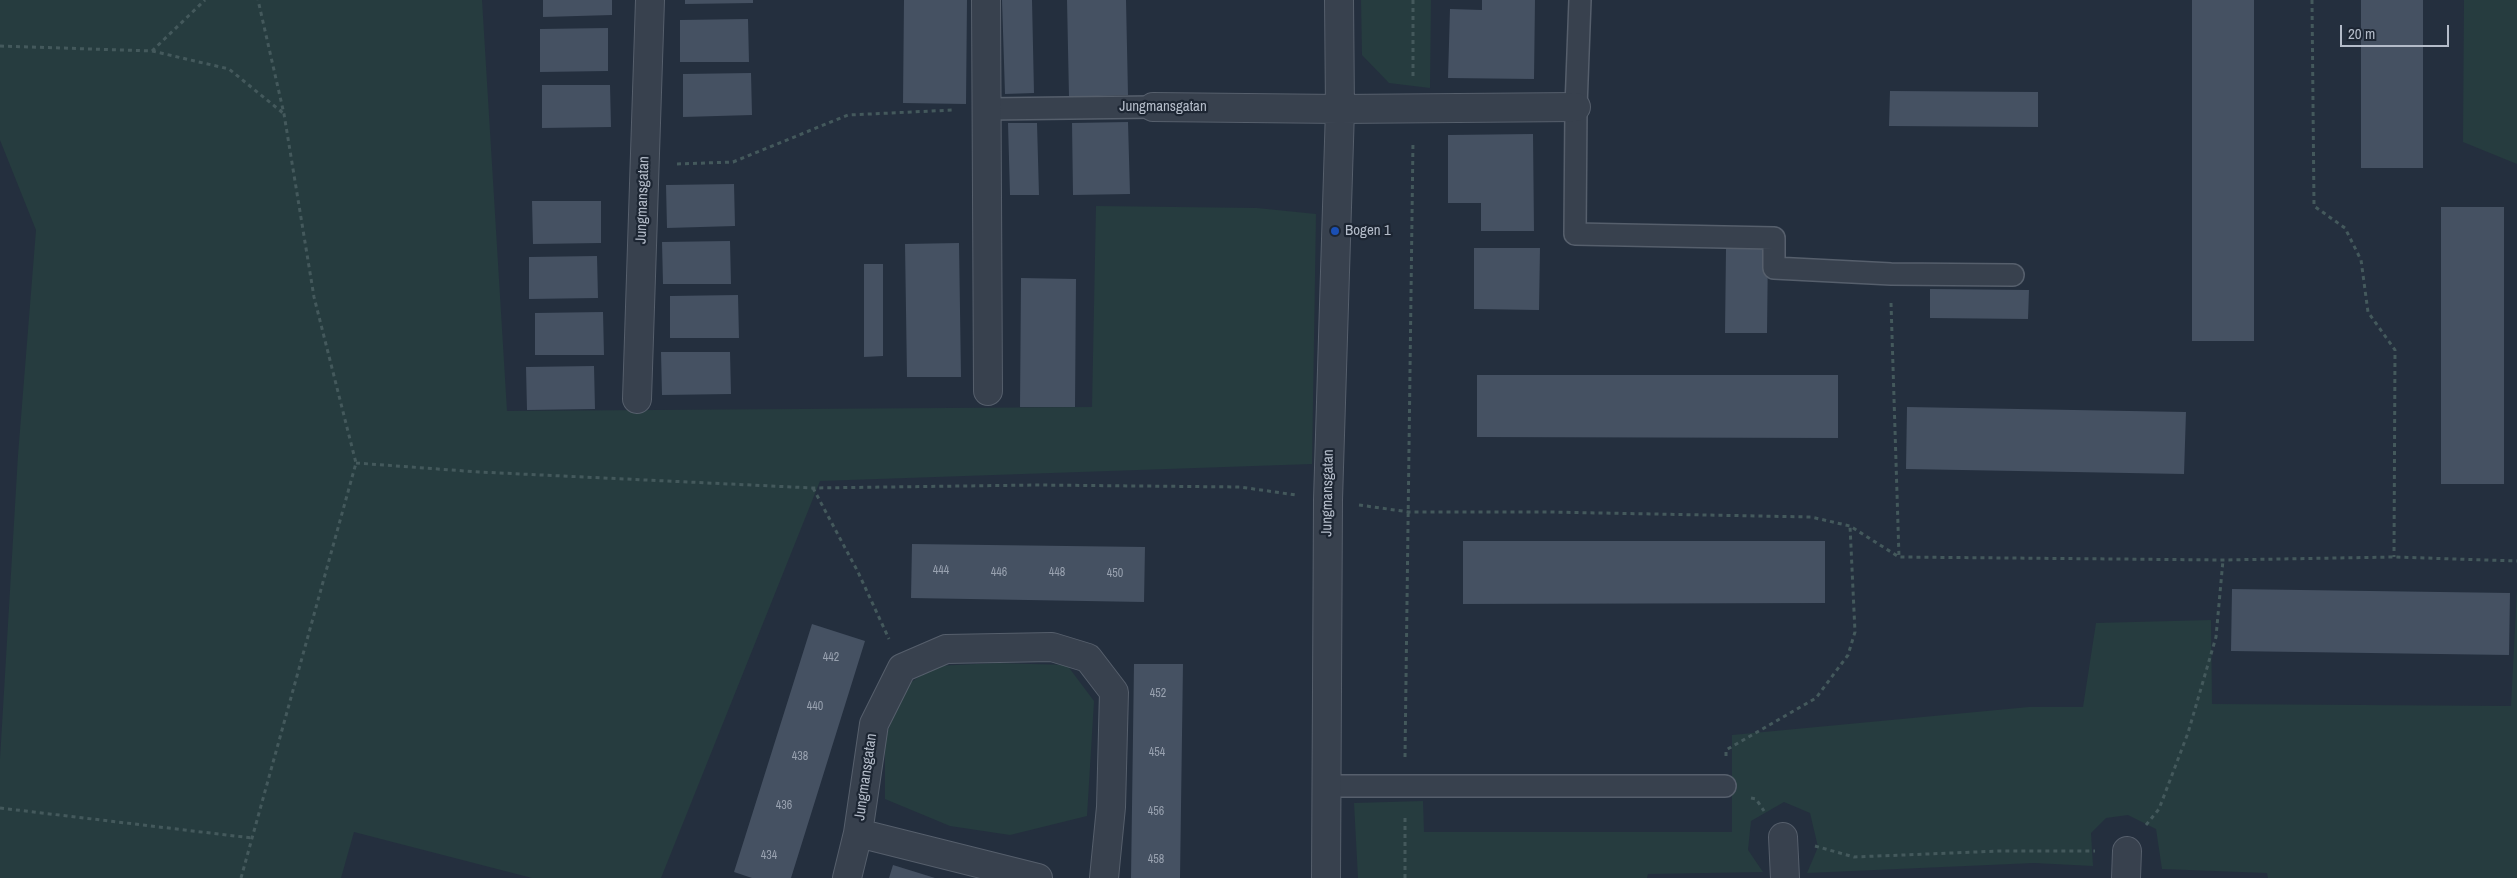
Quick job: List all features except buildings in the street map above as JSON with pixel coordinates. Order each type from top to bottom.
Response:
[{"type":"street","name":"Jungmansgatan","points":[[637,399],[650,0]]},
{"type":"street","points":[[986,0],[988,391]]},
{"type":"street","name":"Jungmansgatan","points":[[1326,878],[1328,500],[1340,109],[1339,0]]},
{"type":"street","name":"Jungmansgatan","points":[[1153,107],[1340,109],[1576,107]]},
{"type":"street","points":[[902,668],[946,649],[1052,647],[1088,658],[1114,692],[1111,807],[1104,878]]},
{"type":"street","name":"Jungmansgatan","points":[[848,878],[858,833],[874,724],[902,668]]},
{"type":"street","name":"Jungmansgatan","points":[[858,833],[1038,878]]},
{"type":"street","points":[[1783,837],[1785,878]]},
{"type":"street","points":[[2126,878],[2127,851]]},
{"type":"lane","points":[[1580,0],[1576,107],[1576,234],[1774,238],[1774,268],[1890,274],[2013,275]]},
{"type":"lane","name":"Jungmansgatan","points":[[987,109],[1153,107]]},
{"type":"lane","points":[[1325,786],[1725,786]]},
{"type":"path","points":[[152,51],[205,0]]},
{"type":"path","points":[[241,878],[356,463],[314,297],[284,114],[258,0]]},
{"type":"path","points":[[1405,878],[1412,0]]},
{"type":"path","points":[[2312,0],[2314,206],[2345,228],[2361,260],[2368,312],[2396,350],[2394,557]]},
{"type":"path","points":[[0,46],[152,51],[229,69],[284,114]]},
{"type":"path","points":[[644,165],[733,162],[848,116],[987,109]]},
{"type":"path","points":[[1890,274],[1899,557]]},
{"type":"path","points":[[356,463],[479,472],[813,488],[1038,485],[1240,487],[1409,512],[1558,512],[1811,517],[1850,526],[1899,557],[2223,560],[2394,557],[2517,561]]},
{"type":"path","points":[[813,488],[858,572],[902,668]]},
{"type":"path","points":[[1850,526],[1855,632],[1848,655],[1816,698],[1726,750],[1725,786],[1756,800],[1783,837],[1854,857],[2000,851],[2127,851],[2159,809],[2188,733],[2216,636],[2223,560]]},
{"type":"path","points":[[0,808],[252,838]]},
{"type":"green space","points":[[0,0],[482,0],[507,411],[1092,407],[1096,206],[1257,208],[1316,214],[1312,464],[820,481],[661,878],[532,878],[354,832],[341,878],[0,878],[0,759],[18,455],[36,230],[0,140]]},
{"type":"green space","points":[[1361,0],[1431,0],[1430,88],[1389,83],[1362,55]]},
{"type":"green space","points":[[2464,0],[2517,0],[2517,164],[2463,142]]},
{"type":"green space","points":[[2517,589],[2517,878],[2268,878],[2267,873],[2162,869],[2156,829],[2128,815],[2106,818],[2091,833],[2093,866],[2034,863],[1807,873],[1818,847],[1810,813],[1784,802],[1751,821],[1748,850],[1763,872],[1648,874],[1647,878],[1358,878],[1354,803],[1423,801],[1424,832],[1732,832],[1732,735],[2029,707],[2083,707],[2096,623],[2211,620],[2212,704],[2511,706]]},
{"type":"green space","points":[[997,663],[1067,665],[1094,701],[1087,816],[1010,835],[950,826],[885,799],[885,739],[904,687],[935,666]]},
{"type":"place","name":"Bogen 1","points":[[1335,231]]}]
